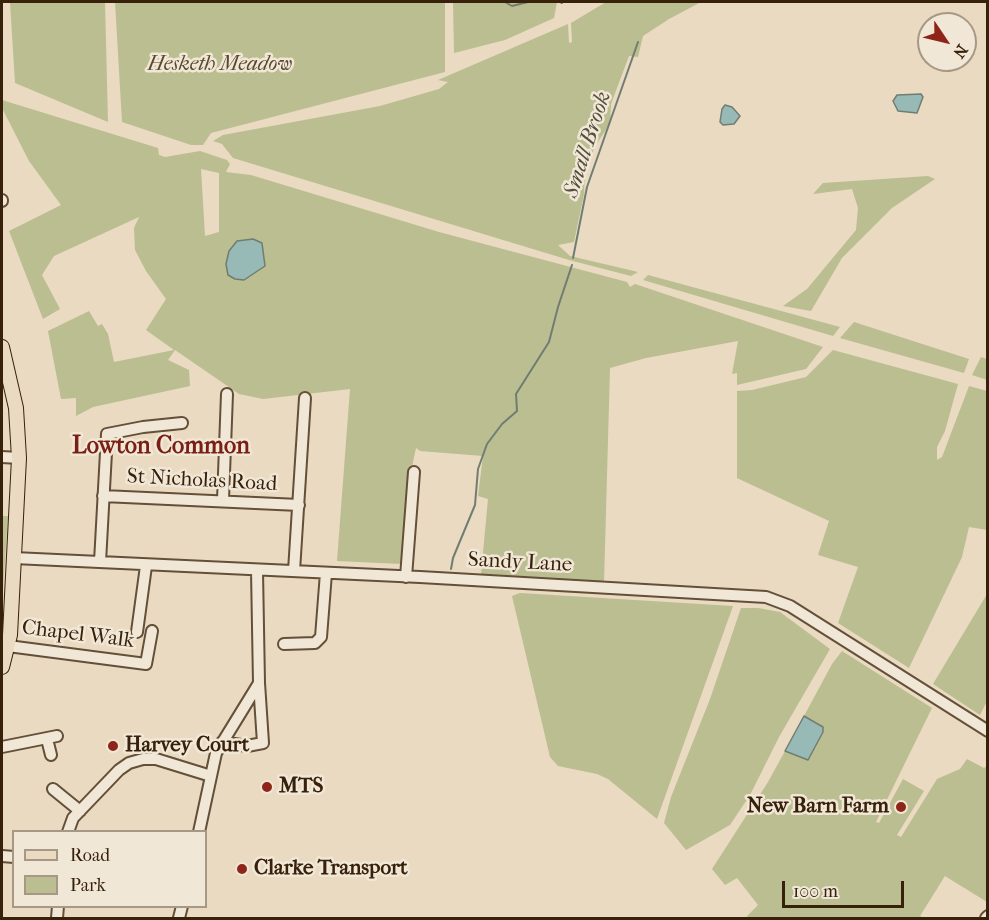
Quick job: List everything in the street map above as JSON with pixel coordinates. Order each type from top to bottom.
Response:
[{"type":"main road","points":[[2,347],[16,408],[19,458],[14,558],[4,655]]},
{"type":"street","points":[[223,500],[227,394]]},
{"type":"street","points":[[294,572],[304,398]]},
{"type":"street","points":[[100,562],[107,434],[182,423]]},
{"type":"street","points":[[2,457],[19,458]]},
{"type":"street","points":[[406,577],[414,472]]},
{"type":"street","name":"St Nicholas Road","points":[[103,496],[299,505]]},
{"type":"street","name":"Sandy Lane","points":[[14,558],[766,597],[790,606],[987,731]]},
{"type":"street","points":[[137,632],[146,566]]},
{"type":"street","points":[[222,742],[247,746],[262,742],[257,571]]},
{"type":"street","points":[[284,644],[315,643],[321,637],[326,573]]},
{"type":"street","name":"Chapel Walk","points":[[4,655],[146,664],[152,631]]},
{"type":"street","points":[[199,830],[216,753],[259,683]]},
{"type":"street","points":[[2,747],[52,737],[51,754]]},
{"type":"street","points":[[68,830],[73,818],[119,770],[129,763],[143,759],[156,759],[211,776]]},
{"type":"street","points":[[53,789],[80,811]]},
{"type":"green space","points":[[10,2],[105,2],[108,122],[15,83]]},
{"type":"green space","name":"Hesketh Meadow","points":[[115,2],[445,2],[445,72],[211,133],[203,145],[191,145],[122,122]]},
{"type":"green space","points":[[453,2],[557,2],[554,18],[505,40],[454,53]]},
{"type":"green space","points":[[606,2],[701,2],[643,36],[638,57],[629,56],[611,104],[610,124],[595,146],[585,172],[584,194],[574,242],[558,245],[570,256],[638,272],[631,276],[569,260],[233,158],[222,144],[213,141],[223,135],[380,106],[439,89],[448,82],[438,80],[568,24],[569,43],[572,42],[571,23]]},
{"type":"green space","points":[[2,100],[158,148],[159,155],[165,157],[200,151],[227,160],[230,164],[226,172],[251,175],[439,232],[627,282],[630,287],[635,284],[823,347],[806,369],[737,385],[737,373],[732,374],[738,341],[646,358],[610,368],[604,583],[481,574],[488,499],[478,496],[483,456],[420,451],[416,448],[408,485],[402,564],[337,561],[350,389],[263,399],[239,394],[175,350],[168,360],[189,370],[190,386],[93,407],[76,416],[76,398],[61,399],[48,331],[89,311],[98,326],[102,324],[108,334],[114,362],[174,350],[146,330],[166,299],[146,271],[135,250],[134,228],[139,217],[54,256],[42,275],[60,309],[43,319],[9,231],[61,205],[29,161],[2,108]],"holes":[[[201,169],[219,173],[219,232],[205,236]]]},
{"type":"green space","points":[[928,176],[935,179],[892,208],[842,258],[811,311],[783,306],[807,289],[856,230],[858,208],[852,189],[813,194],[823,183]]},
{"type":"green space","points":[[648,275],[840,327],[833,336],[643,280]]},
{"type":"green space","points":[[854,322],[969,359],[964,373],[840,338]]},
{"type":"green space","points":[[833,350],[958,384],[945,431],[937,447],[937,460],[942,457],[969,386],[987,391],[987,530],[969,527],[962,557],[909,668],[838,623],[858,567],[818,555],[829,521],[737,478],[737,391],[752,390],[806,377]]},
{"type":"green space","points":[[981,357],[987,359],[987,380],[972,375]]},
{"type":"green space","points":[[2,516],[8,516],[2,603]]},
{"type":"green space","points":[[520,593],[733,606],[657,819],[608,779],[597,774],[558,766],[550,757],[512,596]]},
{"type":"green space","points":[[987,594],[987,701],[980,715],[933,684]]},
{"type":"green space","points":[[741,608],[780,612],[830,649],[779,737],[750,795],[730,825],[686,850],[664,823],[671,797],[710,699]]},
{"type":"green space","points":[[842,651],[932,708],[876,822],[879,823],[903,779],[924,791],[897,835],[901,837],[937,779],[960,769],[967,759],[984,768],[987,766],[987,902],[945,876],[920,916],[924,918],[748,918],[747,916],[758,905],[737,878],[725,885],[712,869],[768,782],[785,751],[808,760],[823,732],[818,723],[804,716],[832,664]]},
{"type":"water","points":[[921,94],[923,97],[917,113],[898,111],[893,101],[897,95]]},
{"type":"water","points":[[725,105],[732,107],[740,116],[734,124],[723,125],[720,122]]},
{"type":"water","points":[[253,239],[262,243],[265,266],[244,280],[235,279],[228,275],[226,264],[229,251],[237,241]]},
{"type":"water","points":[[804,716],[823,727],[823,732],[808,760],[785,751]]},
{"type":"waterway","points":[[505,2],[512,6],[528,2]]},
{"type":"waterway","name":"Small Brook","points":[[573,258],[587,187],[638,42]]},
{"type":"waterway","name":"Small Brook","points":[[451,569],[453,558],[475,505],[478,469],[487,444],[502,424],[517,411],[516,394],[549,342],[572,265]]},
{"type":"place","name":"Harvey Court","points":[[113,746]]},
{"type":"place","name":"MTS","points":[[267,787]]},
{"type":"place","name":"New Barn Farm","points":[[901,807]]},
{"type":"place","name":"Clarke Transport","points":[[242,869]]},
{"type":"district","name":"Lowton Common","points":[[161,447]]}]
